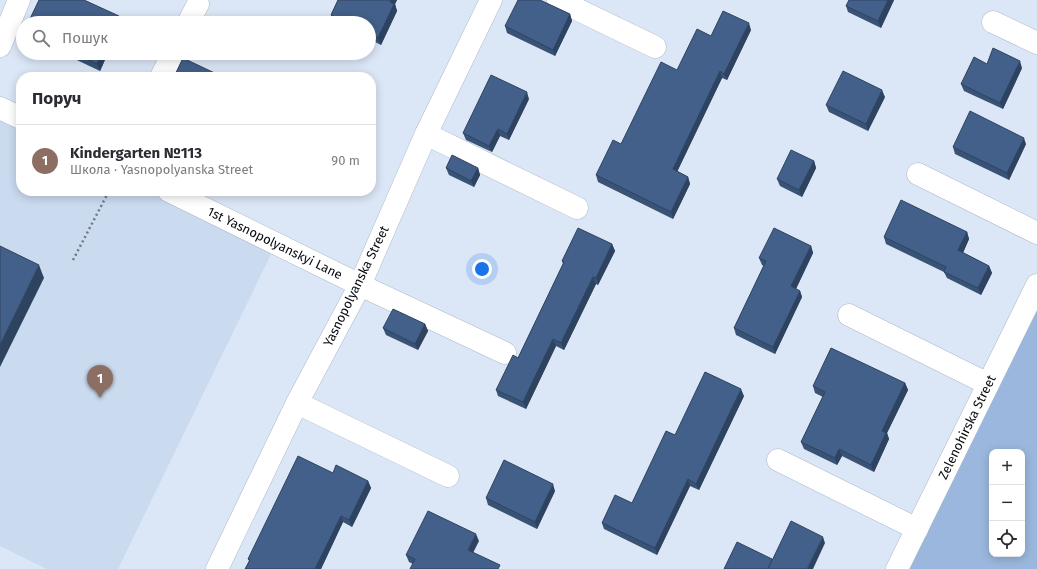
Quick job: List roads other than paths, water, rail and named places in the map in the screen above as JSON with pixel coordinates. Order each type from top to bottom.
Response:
[{"type":"street","points":[[0,46],[19,0]]},
{"type":"street","name":"Yasnopolyanska Street","points":[[219,568],[297,403],[360,285],[426,134],[491,0]]},
{"type":"street","points":[[558,0],[655,47]]},
{"type":"street","points":[[192,16],[198,4]]},
{"type":"street","points":[[993,22],[1037,43]]},
{"type":"street","points":[[164,72],[170,60]]},
{"type":"street","points":[[0,108],[16,116]]},
{"type":"street","points":[[426,134],[577,208]]},
{"type":"street","points":[[918,174],[1037,233]]},
{"type":"street","name":"1st Yasnopolyanskyi Lane","points":[[179,196],[360,285],[505,353]]},
{"type":"street","name":"Zelenohirska Street","points":[[897,569],[1037,285]]},
{"type":"street","points":[[849,315],[988,384]]},
{"type":"street","points":[[297,403],[448,476]]},
{"type":"street","points":[[778,460],[917,529]]},
{"type":"place","name":"Kindergarten №113","points":[[100,398]]}]
